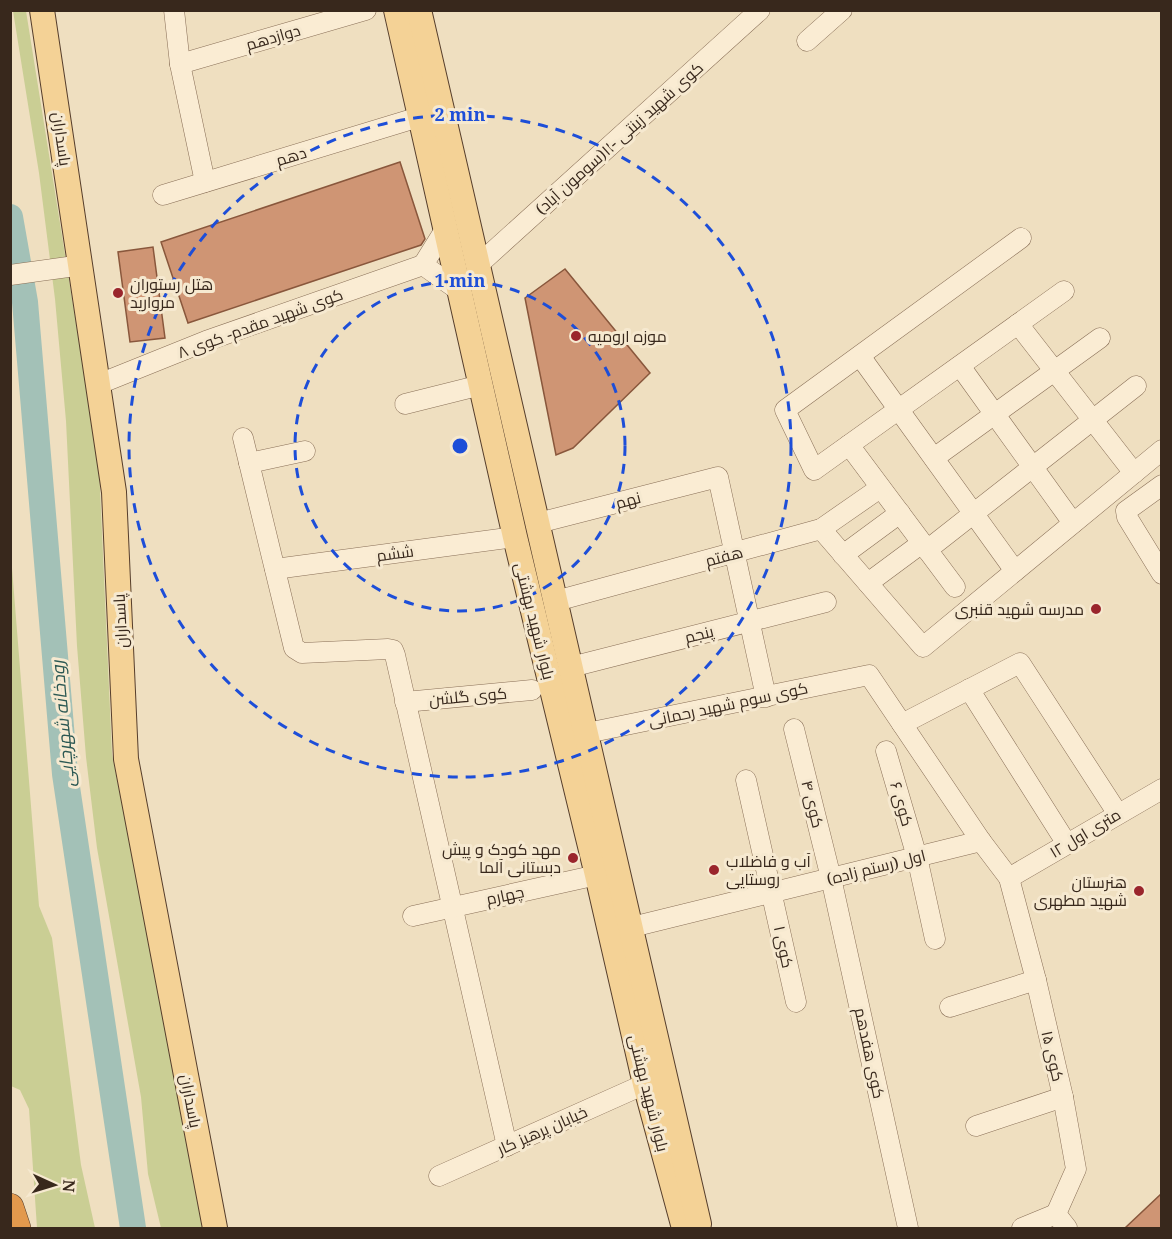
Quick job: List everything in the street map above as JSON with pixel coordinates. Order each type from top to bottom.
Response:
[{"type":"highway","points":[[10,1207],[17,1228]]},
{"type":"main road","name":"پاسداران","points":[[42,10],[114,492],[126,759],[215,1228]]},
{"type":"main road","name":"بلوار شهید بهشتی","points":[[396,10],[515,537],[645,1084],[691,1226]]},
{"type":"main road","name":"بلوار شهید بهشتی","points":[[419,10],[632,927],[691,1226]]},
{"type":"street","points":[[174,10],[180,64],[205,182]]},
{"type":"street","name":"دوازدهم","points":[[180,64],[366,10]]},
{"type":"street","name":"کوی شهید زینتی -۱۱(سومون آباد)","points":[[478,266],[760,10]]},
{"type":"street","points":[[807,41],[842,10]]},
{"type":"street","name":"دهم","points":[[164,195],[419,117]]},
{"type":"street","points":[[446,228],[423,265],[461,292]]},
{"type":"street","points":[[1021,238],[785,410],[814,470],[1064,291]]},
{"type":"street","name":"کوی شهید مقدم- کوی ۸","points":[[99,384],[206,341],[423,265]]},
{"type":"street","points":[[10,275],[68,267]]},
{"type":"street","points":[[1018,324],[1134,473]]},
{"type":"street","points":[[934,458],[1100,338]]},
{"type":"street","points":[[860,356],[1015,571]]},
{"type":"street","points":[[960,366],[1073,523]]},
{"type":"street","points":[[405,404],[481,386]]},
{"type":"street","points":[[868,583],[973,514],[1136,386]]},
{"type":"street","points":[[243,438],[294,648],[302,653],[393,650],[507,1146]]},
{"type":"street","points":[[849,446],[955,587]]},
{"type":"street","points":[[821,529],[923,647],[1161,450]]},
{"type":"street","points":[[249,463],[305,451]]},
{"type":"street","name":"نهم","points":[[538,523],[718,477],[735,553]]},
{"type":"street","points":[[1159,566],[1127,517],[1126,511],[1161,485]]},
{"type":"street","name":"هفتم","points":[[556,601],[821,529],[880,488]]},
{"type":"street","points":[[843,555],[900,513]]},
{"type":"street","name":"ششم","points":[[275,569],[515,537]]},
{"type":"street","points":[[735,553],[766,697]]},
{"type":"street","name":"پنجم","points":[[571,667],[826,602]]},
{"type":"street","points":[[1009,878],[981,841],[902,724],[1020,663],[1118,814]]},
{"type":"street","name":"کوی سوم شهید رحمانی","points":[[587,734],[869,675],[902,724]]},
{"type":"street","points":[[969,689],[1067,844]]},
{"type":"street","name":"کوی گلشن","points":[[405,702],[532,690]]},
{"type":"street","name":"کوی ۴","points":[[794,729],[831,878]]},
{"type":"street","name":"کوی ۶","points":[[886,751],[917,857],[935,939]]},
{"type":"street","name":"کوی ۱","points":[[746,780],[796,1002]]},
{"type":"street","name":"۱۲ متری اول","points":[[1009,878],[1161,789]]},
{"type":"street","name":"اول (رستم زاده)","points":[[632,927],[981,841]]},
{"type":"street","name":"چهارم","points":[[413,916],[597,875]]},
{"type":"street","name":"کوی هفدهم","points":[[831,878],[908,1228]]},
{"type":"street","name":"کوی ۱۵","points":[[1009,878],[1063,1097],[1076,1169],[1062,1221]]},
{"type":"street","points":[[950,1007],[1036,980]]},
{"type":"street","name":"خیابان پرهیز کار","points":[[439,1176],[645,1084]]},
{"type":"street","points":[[976,1126],[1063,1097]]},
{"type":"street","points":[[1022,1228],[1062,1221]]},
{"type":"green space","points":[[13,11],[26,11],[84,373],[98,444],[112,754],[206,1228],[161,1228],[148,1174],[141,1097],[97,848],[86,757],[77,646],[66,421],[55,299],[39,173]]},
{"type":"green space","points":[[10,543],[39,906],[52,938],[81,1165],[95,1228],[37,1228],[29,1109],[20,1090],[11,1086]]},
{"type":"building","points":[[400,162],[425,239],[421,245],[188,323],[161,242]]},
{"type":"building","points":[[153,247],[165,338],[130,342],[118,252]]},
{"type":"building","name":"موزه ارومیه","points":[[565,269],[650,373],[573,448],[556,455],[525,298]]},
{"type":"building","points":[[1161,1194],[1161,1228],[1125,1228]]},
{"type":"waterway","name":"رودخانه شهرچایی","points":[[10,217],[25,302],[65,774],[133,1228]]},
{"type":"place","name":"هتل رستوران مروارید","points":[[118,293]]},
{"type":"place","name":"موزه ارومیه","points":[[576,336]]},
{"type":"place","name":"مدرسه شهید قنبری","points":[[1096,609]]},
{"type":"place","name":"مهد کودک و پیش دبستانی آلما","points":[[573,858]]},
{"type":"place","name":"آب و فاضلاب روستایی","points":[[714,870]]},
{"type":"place","name":"هنرستان شهید مطهری","points":[[1139,891]]}]
